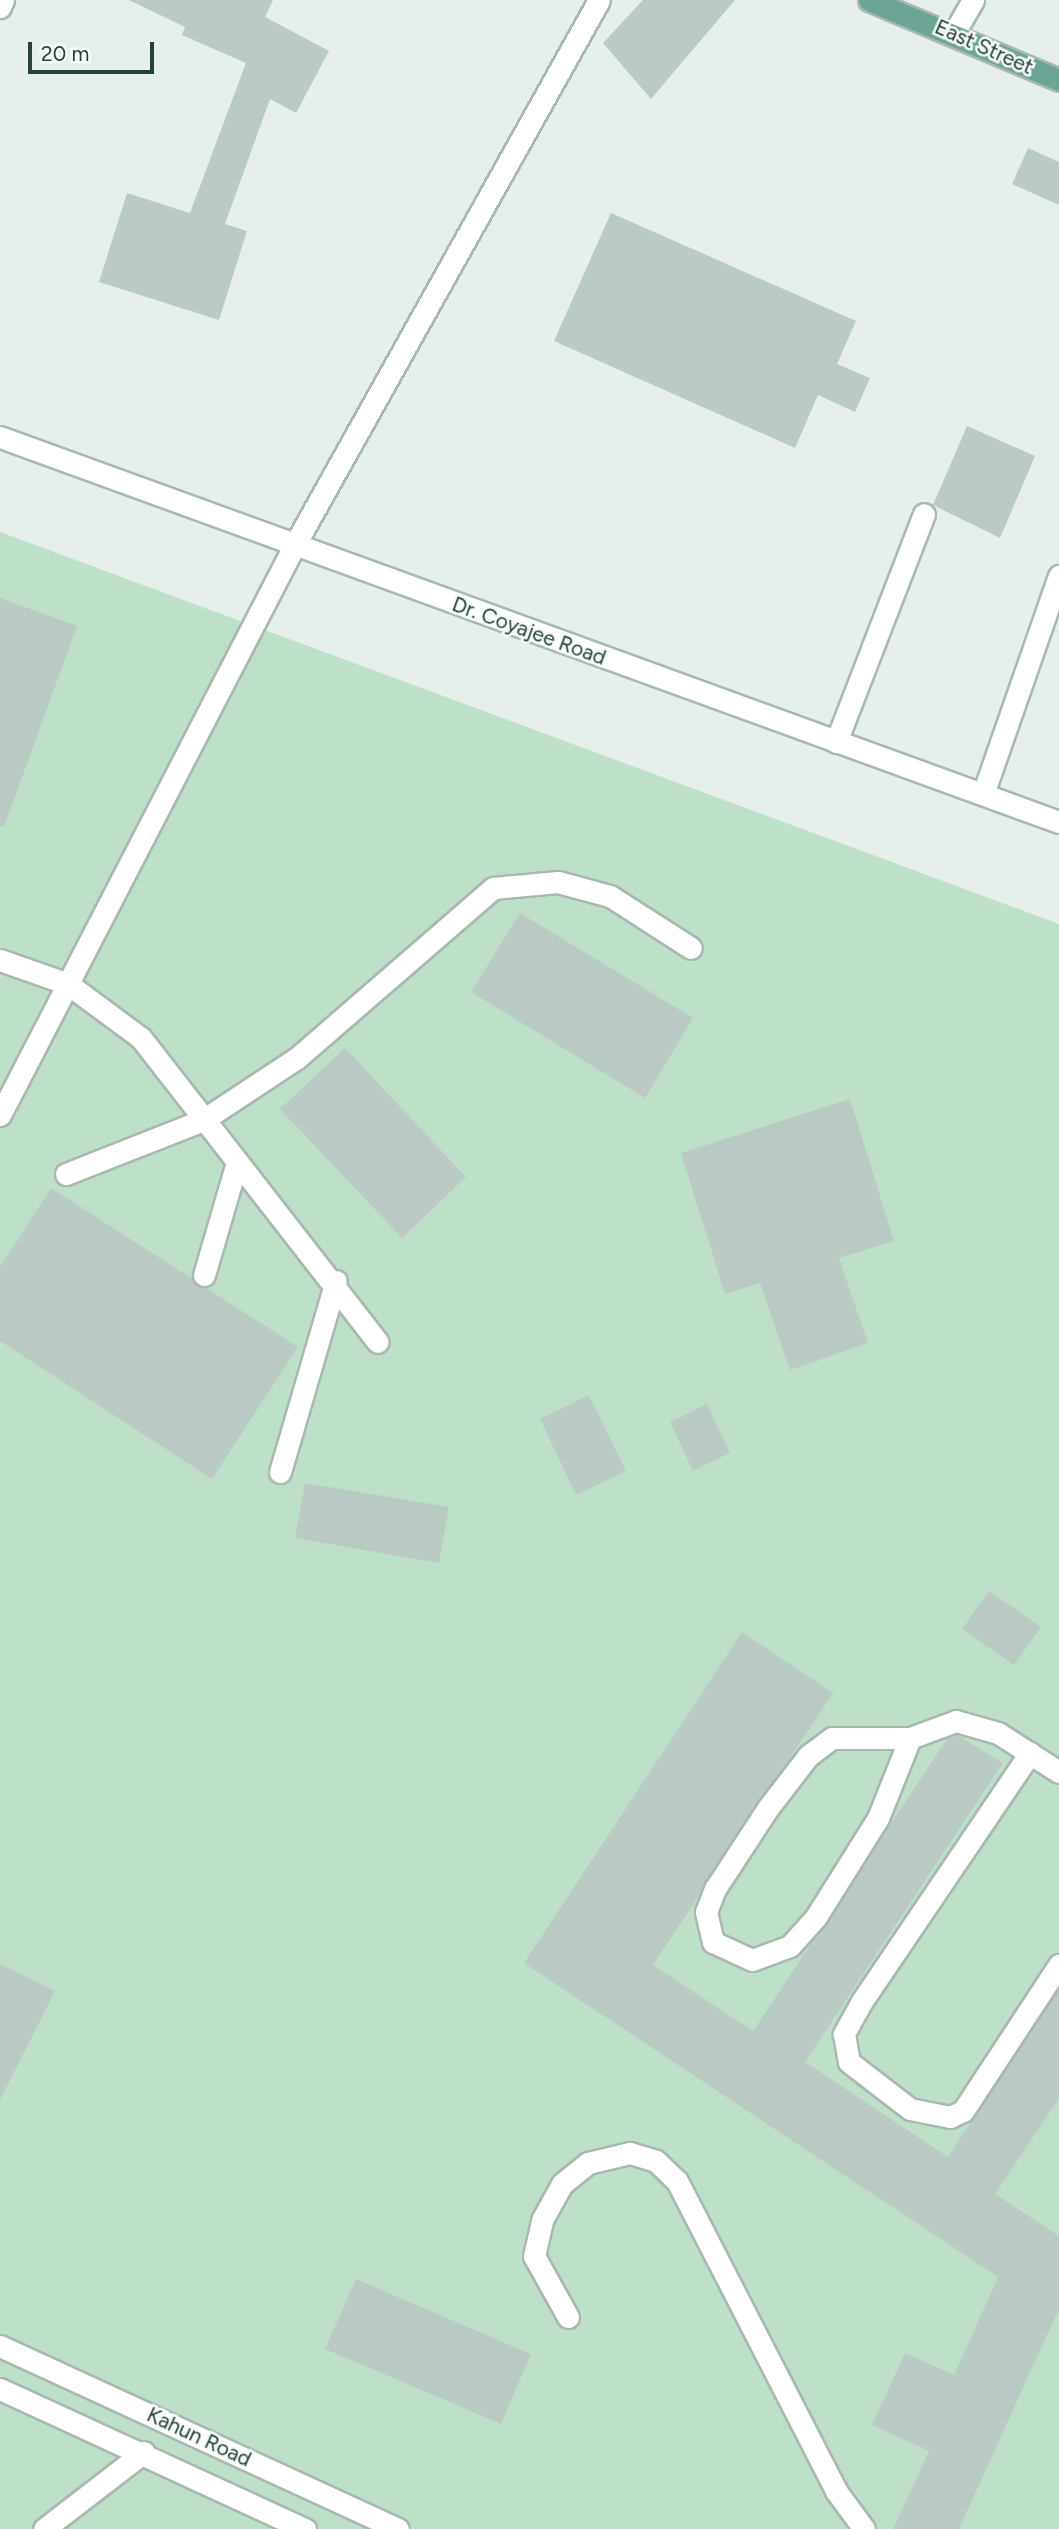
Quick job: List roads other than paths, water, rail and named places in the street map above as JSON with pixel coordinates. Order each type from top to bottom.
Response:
[{"type":"main road","name":"East Street","points":[[869,0],[954,33],[1059,80]]},
{"type":"street","points":[[0,6],[3,0]]},
{"type":"street","points":[[0,1115],[294,546],[600,0]]},
{"type":"street","points":[[954,33],[973,0]]},
{"type":"street","name":"Dr. Coyajee Road","points":[[0,437],[1059,822]]},
{"type":"street","points":[[836,741],[924,514]]},
{"type":"street","points":[[983,794],[1059,576]]},
{"type":"street","points":[[66,1174],[203,1119],[297,1058],[493,888],[558,882],[610,896],[691,948]]},
{"type":"street","points":[[0,960],[68,984],[141,1038],[203,1119],[336,1281],[378,1342]]},
{"type":"street","points":[[204,1275],[237,1161]]},
{"type":"street","points":[[280,1472],[336,1281]]},
{"type":"street","points":[[911,1738],[878,1818],[816,1917],[790,1946],[752,1960],[713,1942],[706,1912],[715,1889],[808,1756],[844,1735],[911,1738],[956,1721],[998,1733],[1059,1772]]},
{"type":"street","points":[[1030,1753],[862,2001],[844,2034],[849,2062],[909,2109],[950,2117],[963,2111],[1059,1965]]},
{"type":"street","points":[[568,2317],[534,2256],[542,2220],[562,2184],[588,2163],[631,2153],[656,2161],[677,2181],[836,2491],[864,2529]]},
{"type":"street","name":"Kahun Road","points":[[0,2346],[398,2529]]},
{"type":"street","name":"Kahun Road","points":[[0,2389],[144,2452],[270,2522],[305,2529]]},
{"type":"street","points":[[44,2529],[144,2452]]}]
